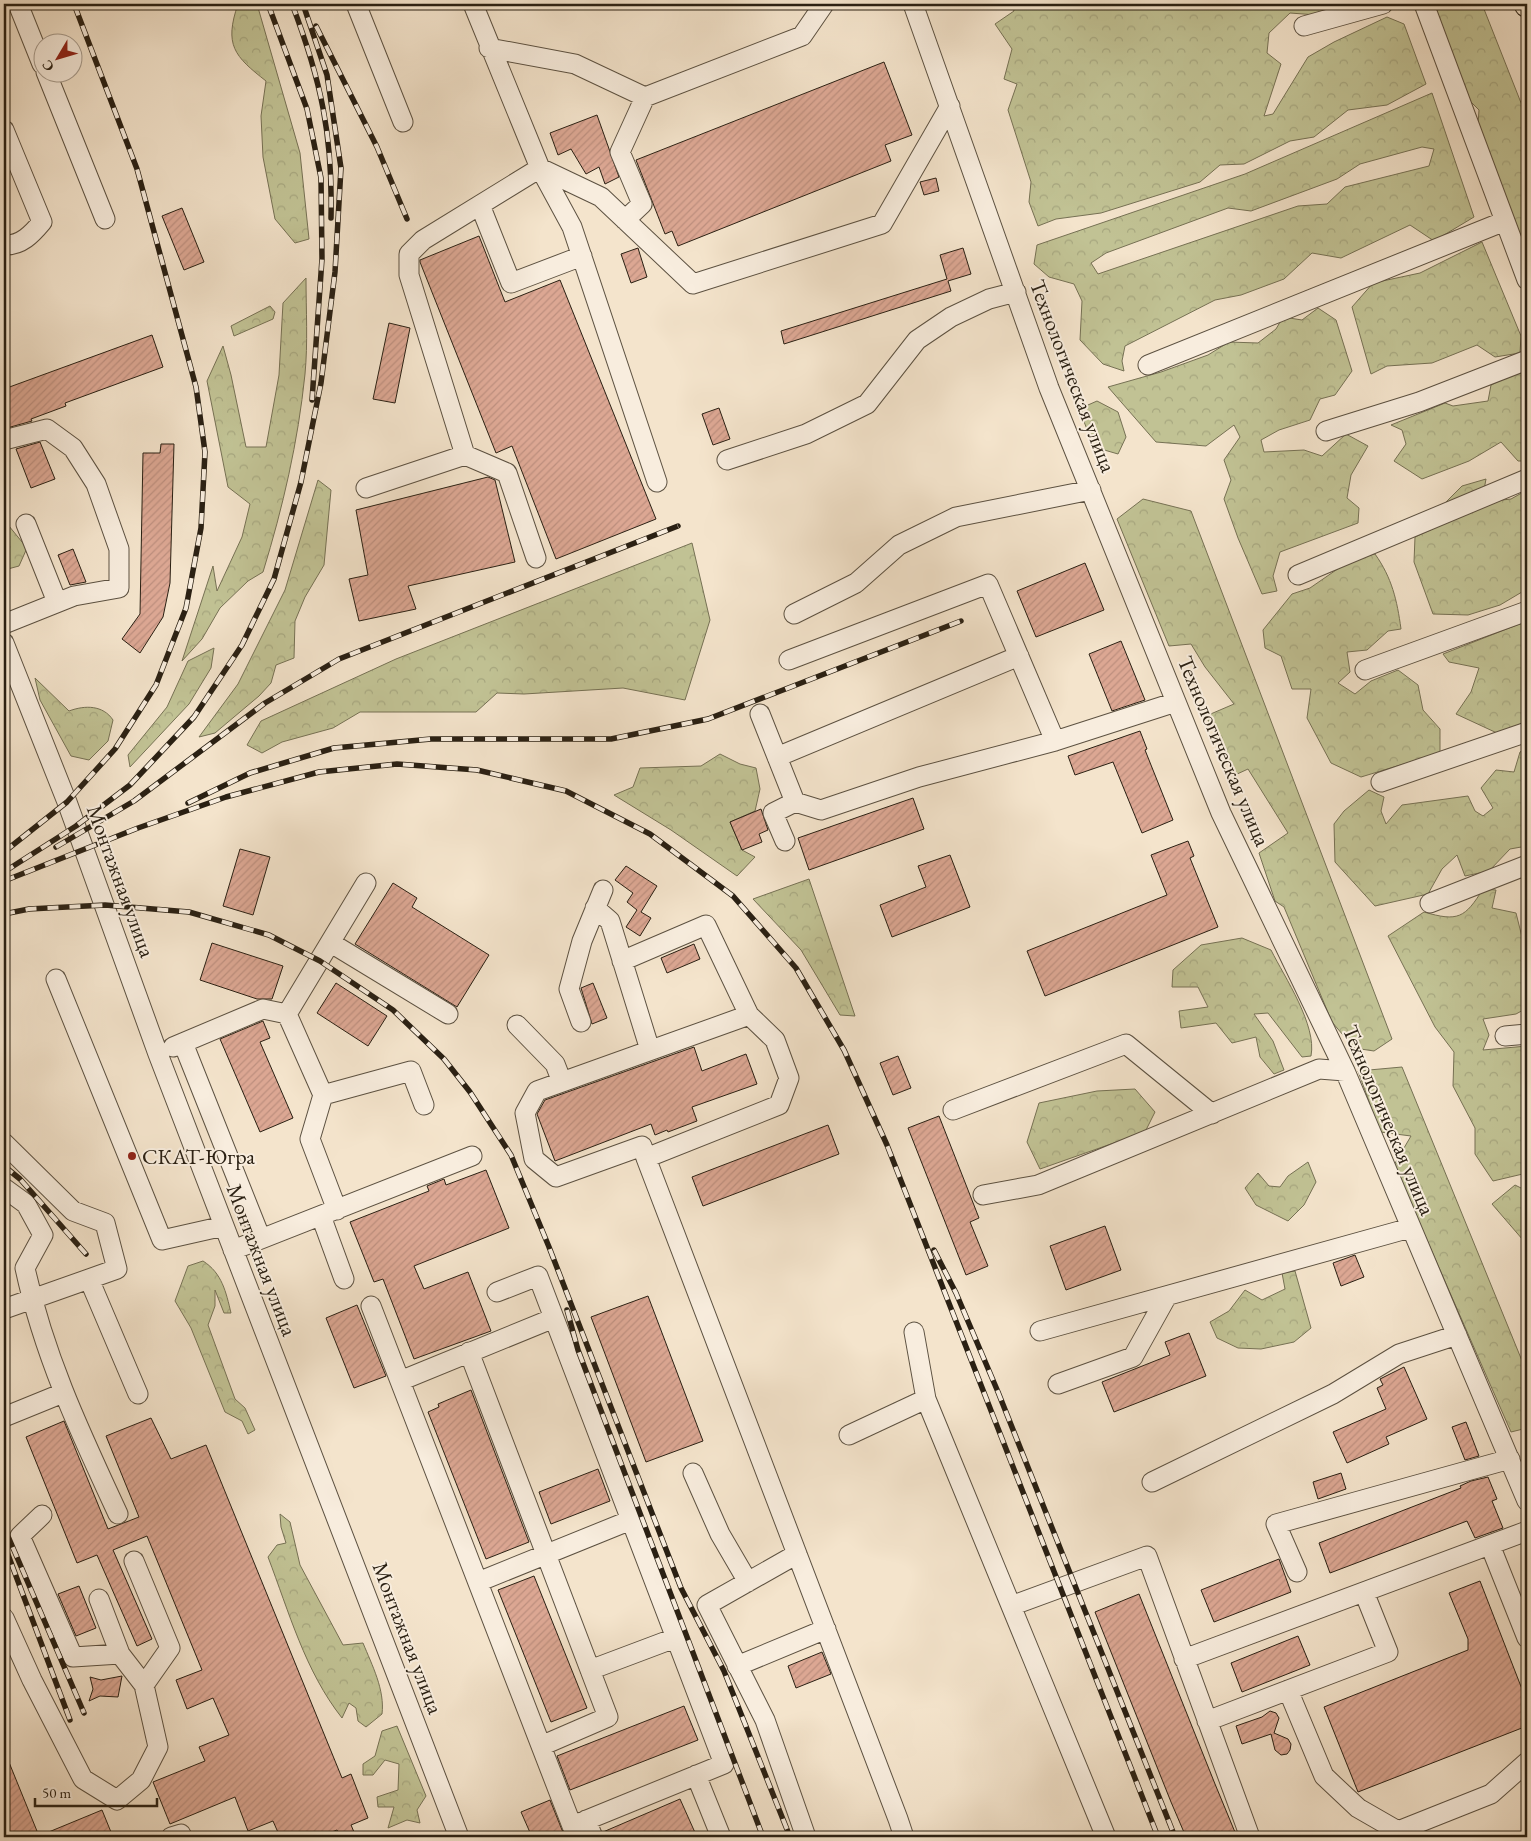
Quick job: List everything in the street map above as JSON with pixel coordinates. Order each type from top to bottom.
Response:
[{"type":"street","points":[[18,4],[32,39]]},
{"type":"street","points":[[472,4],[540,168],[572,227],[657,482]]},
{"type":"street","points":[[626,220],[642,204],[620,152],[645,97],[802,36],[824,4]]},
{"type":"street","name":"Технологическая улица","points":[[913,4],[1050,388],[1221,813],[1344,1071],[1527,1501]]},
{"type":"street","points":[[1304,26],[1383,4]]},
{"type":"street","points":[[1424,4],[1527,280]]},
{"type":"street","points":[[357,5],[404,122]]},
{"type":"street","points":[[489,48],[576,64],[645,97]]},
{"type":"street","points":[[50,82],[106,219]]},
{"type":"street","points":[[540,168],[601,197],[692,284],[882,224],[950,106]]},
{"type":"street","points":[[4,130],[42,222],[30,236],[12,246],[4,245]]},
{"type":"street","points":[[465,455],[409,274],[409,254],[423,240],[540,168]]},
{"type":"street","points":[[480,205],[511,283],[582,256]]},
{"type":"street","points":[[1148,365],[1506,221]]},
{"type":"street","points":[[727,460],[806,434],[867,404],[917,340],[951,317],[989,299],[1016,292]]},
{"type":"street","points":[[1326,432],[1419,402],[1527,360]]},
{"type":"street","points":[[4,440],[47,430],[73,448],[96,484],[119,549],[119,588],[74,596],[4,624]]},
{"type":"street","points":[[366,488],[465,455],[507,473],[536,558]]},
{"type":"street","points":[[1298,575],[1527,479]]},
{"type":"street","points":[[794,614],[856,583],[899,545],[956,517],[1018,503],[1091,490]]},
{"type":"street","points":[[26,524],[57,602]]},
{"type":"street","points":[[789,660],[988,584],[1055,741]]},
{"type":"street","points":[[1365,670],[1527,611]]},
{"type":"street","name":"Монтажная улица","points":[[4,642],[67,802],[158,1054],[459,1837]]},
{"type":"street","points":[[777,757],[1019,656]]},
{"type":"street","points":[[785,840],[773,813],[795,802],[821,810],[919,776],[1055,741],[1176,702]]},
{"type":"street","points":[[760,714],[795,802]]},
{"type":"street","points":[[1381,782],[1527,732]]},
{"type":"street","points":[[1430,903],[1527,865]]},
{"type":"street","points":[[287,1014],[366,883]]},
{"type":"street","points":[[581,1022],[569,989],[582,941],[603,890]]},
{"type":"street","points":[[595,908],[610,921],[650,1050]]},
{"type":"street","points":[[622,961],[706,925],[749,1015],[775,1040],[789,1078],[779,1105],[646,1158]]},
{"type":"street","points":[[331,943],[448,1014]]},
{"type":"street","points":[[56,979],[162,1240],[224,1226]]},
{"type":"street","points":[[158,1054],[263,1009],[287,1014]]},
{"type":"street","points":[[287,1014],[323,1095],[310,1139],[344,1279]]},
{"type":"street","points":[[749,1015],[537,1091],[524,1113],[534,1159],[556,1177],[642,1146],[904,1837]]},
{"type":"street","points":[[516,1025],[554,1064],[562,1082]]},
{"type":"street","points":[[1505,1036],[1527,1034]]},
{"type":"street","points":[[183,1043],[261,1239]]},
{"type":"street","points":[[953,1110],[1126,1044],[1212,1114]]},
{"type":"street","points":[[982,1195],[1038,1185],[1319,1069],[1344,1071]]},
{"type":"street","points":[[323,1095],[411,1071],[424,1105]]},
{"type":"street","points":[[4,1143],[74,1211],[105,1223],[117,1269],[4,1309]]},
{"type":"street","points":[[233,1250],[472,1156]]},
{"type":"street","points":[[4,1188],[26,1204],[43,1235],[25,1268],[32,1300],[62,1393],[118,1514]]},
{"type":"street","points":[[1040,1331],[1410,1228]]},
{"type":"street","points":[[371,1306],[572,1826],[590,1829],[696,1775],[724,1764],[538,1276],[497,1292]]},
{"type":"street","points":[[89,1279],[138,1394]]},
{"type":"street","points":[[1058,1384],[1133,1357],[1167,1296]]},
{"type":"street","points":[[400,1381],[554,1318]]},
{"type":"street","points":[[914,1332],[926,1399],[1106,1837]]},
{"type":"street","points":[[1152,1482],[1333,1394],[1399,1354],[1457,1335]]},
{"type":"street","points":[[469,1352],[608,1717],[541,1746]]},
{"type":"street","points":[[4,1417],[62,1393]]},
{"type":"street","points":[[849,1435],[926,1399]]},
{"type":"street","points":[[1297,1572],[1276,1524],[1510,1459]]},
{"type":"street","points":[[693,1473],[720,1534],[748,1582]]},
{"type":"street","points":[[42,1515],[20,1536],[73,1657],[120,1654]]},
{"type":"street","points":[[478,1582],[631,1520]]},
{"type":"street","points":[[1184,1659],[1527,1531]]},
{"type":"street","points":[[1490,1545],[1527,1638]]},
{"type":"street","points":[[797,1554],[707,1605],[765,1720],[806,1837]]},
{"type":"street","points":[[1011,1606],[1147,1556],[1250,1837]]},
{"type":"street","points":[[134,1561],[170,1648],[144,1685]]},
{"type":"street","points":[[1207,1721],[1388,1652],[1364,1592]]},
{"type":"street","points":[[4,1618],[32,1680],[83,1779],[117,1800],[142,1780],[158,1747],[144,1685],[120,1654],[100,1599]]},
{"type":"street","points":[[737,1666],[826,1630]]},
{"type":"street","points":[[590,1670],[675,1638]]},
{"type":"street","points":[[1288,1690],[1324,1776],[1358,1808],[1399,1834],[1491,1794],[1527,1762]]},
{"type":"street","points":[[696,1775],[721,1837]]},
{"type":"green space","points":[[238,4],[257,4],[300,153],[309,239],[295,243],[275,219],[263,157],[261,116],[266,81],[239,56],[232,40],[234,18]]},
{"type":"green space","points":[[1012,4],[1345,4],[1317,15],[1290,13],[1269,33],[1267,53],[1281,64],[1264,116],[1273,114],[1308,57],[1334,42],[1387,17],[1404,24],[1426,84],[1387,105],[1348,110],[1314,137],[1290,141],[1244,164],[1220,165],[1200,182],[1101,213],[1056,219],[1038,226],[1029,202],[1031,182],[1008,110],[1017,84],[1004,79],[1012,49],[995,24],[1014,11]]},
{"type":"green space","points":[[1434,4],[1482,4],[1527,118],[1527,252],[1478,125],[1479,110],[1469,100]]},
{"type":"green space","points":[[1432,93],[1474,217],[1434,241],[1410,225],[1341,258],[1312,253],[1284,279],[1241,295],[1215,300],[1125,346],[1122,361],[1124,371],[1103,364],[1080,340],[1082,301],[1074,284],[1049,277],[1034,264],[1037,245],[1245,174]],"holes":[[[1422,147],[1434,149],[1429,166],[1345,187],[1327,204],[1298,206],[1098,274],[1091,263],[1106,253],[1228,208],[1251,211],[1337,179],[1360,164]]]},
{"type":"green space","points":[[1482,242],[1521,336],[1520,353],[1495,357],[1477,345],[1432,363],[1387,366],[1371,374],[1352,307],[1373,283],[1420,273]]},
{"type":"green space","points":[[306,278],[306,350],[302,399],[289,474],[263,572],[248,581],[220,608],[202,639],[182,661],[213,566],[217,591],[242,537],[250,504],[228,487],[207,381],[223,346],[246,447],[266,447],[279,375],[283,303]]},
{"type":"green space","points":[[270,306],[275,312],[273,319],[234,336],[231,326]]},
{"type":"green space","points":[[1318,308],[1336,320],[1352,371],[1335,395],[1320,399],[1310,420],[1279,430],[1261,440],[1264,452],[1304,450],[1322,456],[1346,434],[1368,446],[1351,475],[1347,498],[1359,508],[1358,523],[1280,552],[1273,576],[1277,591],[1262,594],[1224,499],[1231,480],[1224,460],[1240,437],[1234,425],[1206,446],[1156,442],[1108,387],[1161,372],[1208,355],[1229,342],[1258,343],[1276,329],[1283,317],[1302,320]]},
{"type":"green space","points":[[1527,367],[1527,461],[1518,461],[1501,442],[1469,461],[1422,479],[1394,461],[1406,444],[1402,430],[1391,425],[1445,403],[1453,406],[1488,401],[1491,385]]},
{"type":"green space","points":[[1097,401],[1118,412],[1126,437],[1118,454],[1094,447],[1079,409]]},
{"type":"green space","points":[[1486,479],[1484,490],[1444,504],[1462,486]]},
{"type":"green space","points":[[318,480],[331,490],[324,565],[305,597],[295,621],[294,658],[276,665],[271,683],[259,696],[215,733],[199,737],[238,684],[285,590]]},
{"type":"green space","points":[[1527,490],[1527,589],[1500,605],[1468,615],[1433,614],[1414,562],[1415,537],[1493,501],[1511,499]]},
{"type":"green space","points":[[1143,499],[1191,511],[1392,1039],[1374,1051],[1354,1048],[1332,1022],[1284,907],[1275,901],[1259,853],[1288,833],[1248,769],[1235,775],[1206,716],[1234,704],[1205,667],[1191,644],[1169,646],[1117,519]]},
{"type":"green space","points":[[4,520],[27,548],[19,566],[4,570]]},
{"type":"green space","points":[[692,543],[710,620],[685,700],[623,688],[524,694],[497,693],[476,712],[360,712],[333,728],[282,742],[262,753],[247,745],[261,721],[396,659]]},
{"type":"green space","points":[[1375,554],[1386,572],[1393,590],[1401,629],[1388,631],[1367,650],[1347,652],[1350,672],[1338,683],[1355,694],[1371,681],[1398,670],[1418,685],[1423,710],[1440,729],[1440,753],[1361,777],[1331,763],[1307,718],[1311,689],[1292,689],[1281,656],[1265,648],[1263,630],[1292,594],[1310,588],[1352,559]]},
{"type":"green space","points":[[1527,621],[1527,723],[1497,733],[1456,714],[1471,692],[1479,668],[1449,662],[1443,654]]},
{"type":"green space","points":[[214,648],[211,668],[189,704],[130,767],[128,755],[167,707],[188,661]]},
{"type":"green space","points":[[35,678],[69,711],[87,707],[99,709],[104,711],[113,720],[108,741],[89,760],[71,756],[40,700]]},
{"type":"green space","points":[[1527,747],[1527,846],[1510,849],[1489,871],[1465,876],[1457,855],[1442,869],[1428,894],[1375,906],[1335,862],[1334,824],[1344,811],[1369,790],[1384,797],[1381,811],[1386,824],[1402,805],[1468,796],[1475,811],[1483,816],[1493,808],[1481,788],[1496,770],[1514,772],[1520,752]]},
{"type":"green space","points":[[720,754],[740,764],[756,768],[760,789],[755,811],[730,822],[742,850],[755,857],[737,876],[671,830],[614,795],[633,787],[640,768],[701,766]]},
{"type":"green space","points":[[809,879],[855,1016],[840,1015],[801,950],[753,899]]},
{"type":"green space","points":[[1483,889],[1496,890],[1492,908],[1516,913],[1523,941],[1527,943],[1527,1008],[1516,1014],[1483,1019],[1489,1035],[1483,1050],[1527,1046],[1527,1173],[1493,1181],[1475,1154],[1475,1128],[1453,1086],[1454,1052],[1435,1027],[1388,936],[1424,912],[1445,917],[1460,915],[1471,906]]},
{"type":"green space","points":[[1242,938],[1271,950],[1305,1016],[1309,1030],[1312,1044],[1311,1056],[1302,1057],[1268,1013],[1254,1014],[1273,1041],[1284,1070],[1274,1074],[1260,1057],[1256,1037],[1232,1043],[1216,1023],[1181,1028],[1179,1011],[1208,1007],[1198,987],[1172,987],[1173,970],[1201,945]]},
{"type":"green space","points":[[1402,1067],[1527,1373],[1527,1428],[1511,1432],[1394,1165],[1411,1136],[1380,1132],[1358,1071]]},
{"type":"green space","points":[[1135,1089],[1155,1112],[1145,1132],[1040,1169],[1027,1142],[1039,1103],[1097,1091]]},
{"type":"green space","points":[[1308,1162],[1316,1182],[1304,1205],[1288,1221],[1256,1205],[1245,1188],[1258,1173],[1269,1186],[1280,1187],[1288,1176]]},
{"type":"green space","points":[[1515,1185],[1527,1191],[1527,1285],[1522,1275],[1523,1240],[1492,1204]]},
{"type":"green space","points":[[203,1261],[219,1277],[231,1313],[224,1313],[215,1290],[215,1306],[208,1325],[235,1399],[245,1408],[255,1430],[248,1434],[242,1421],[225,1412],[191,1328],[175,1301],[188,1266]]},
{"type":"green space","points":[[1295,1271],[1311,1328],[1294,1342],[1261,1349],[1238,1348],[1217,1338],[1210,1322],[1229,1311],[1245,1290],[1262,1300],[1285,1289],[1282,1273]]},
{"type":"green space","points":[[280,1514],[290,1522],[300,1565],[343,1645],[363,1643],[374,1669],[382,1696],[382,1714],[366,1727],[358,1721],[356,1708],[349,1703],[342,1718],[318,1681],[299,1640],[268,1557],[277,1545],[286,1543],[281,1527]]},
{"type":"green space","points":[[397,1726],[426,1796],[417,1810],[420,1823],[407,1820],[388,1828],[394,1807],[378,1807],[377,1797],[398,1790],[399,1764],[385,1760],[373,1775],[363,1775],[363,1764],[375,1756],[382,1731]]},
{"type":"building","points":[[884,62],[912,135],[885,145],[891,161],[678,246],[672,231],[665,234],[636,160]]},
{"type":"building","points":[[597,115],[619,177],[605,184],[599,167],[586,174],[571,149],[558,155],[550,133]]},
{"type":"building","points":[[936,178],[939,191],[924,195],[920,182]]},
{"type":"building","points":[[182,208],[204,262],[184,270],[162,216]]},
{"type":"building","points":[[479,236],[505,302],[560,280],[656,519],[556,559],[512,446],[496,453],[420,262],[420,260]]},
{"type":"building","points":[[638,248],[647,277],[631,283],[621,254]]},
{"type":"building","points":[[963,248],[971,274],[948,281],[951,291],[784,344],[781,331],[947,279],[940,255]]},
{"type":"building","points":[[389,323],[410,328],[395,403],[373,399]]},
{"type":"building","points":[[152,335],[163,367],[65,403],[66,406],[31,419],[32,421],[7,428],[4,420],[4,389]]},
{"type":"building","points":[[719,408],[730,439],[713,445],[702,414]]},
{"type":"building","points":[[40,442],[55,479],[31,488],[16,449]]},
{"type":"building","points":[[161,444],[174,444],[170,583],[163,617],[140,653],[122,639],[140,614],[143,453],[160,453]]},
{"type":"building","points":[[488,477],[495,480],[515,562],[408,586],[416,609],[359,621],[349,579],[368,575],[356,510]]},
{"type":"building","points":[[73,549],[86,582],[70,585],[58,555]]},
{"type":"building","points":[[1085,563],[1104,610],[1036,637],[1017,591]]},
{"type":"building","points":[[1121,641],[1145,700],[1112,711],[1089,654]]},
{"type":"building","points":[[1140,731],[1147,749],[1145,750],[1173,820],[1142,833],[1113,762],[1075,775],[1068,756]]},
{"type":"building","points":[[913,798],[924,829],[809,870],[798,838]]},
{"type":"building","points":[[761,809],[768,830],[759,834],[762,842],[742,850],[730,822]]},
{"type":"building","points":[[1188,841],[1194,856],[1190,858],[1218,927],[1045,996],[1027,951],[1167,895],[1151,855]]},
{"type":"building","points":[[240,849],[270,857],[253,915],[223,906]]},
{"type":"building","points":[[950,855],[970,907],[892,937],[880,905],[926,887],[918,866]]},
{"type":"building","points":[[626,866],[657,886],[641,912],[651,918],[640,936],[626,927],[637,910],[627,902],[633,893],[615,880]]},
{"type":"building","points":[[393,883],[417,898],[412,907],[489,955],[457,1007],[355,944]]},
{"type":"building","points":[[212,943],[283,966],[272,999],[257,999],[200,980]]},
{"type":"building","points":[[694,944],[700,959],[667,973],[661,958]]},
{"type":"building","points":[[336,983],[387,1016],[368,1046],[317,1013]]},
{"type":"building","points":[[593,983],[607,1018],[592,1024],[581,988]]},
{"type":"building","points":[[263,1021],[270,1038],[260,1042],[293,1118],[260,1132],[220,1039]]},
{"type":"building","points":[[694,1047],[702,1071],[746,1054],[757,1084],[692,1107],[697,1121],[655,1135],[651,1124],[555,1161],[537,1114],[545,1100]]},
{"type":"building","points":[[898,1056],[911,1088],[893,1095],[880,1063]]},
{"type":"building","points":[[939,1116],[979,1218],[970,1222],[988,1266],[966,1275],[908,1128]]},
{"type":"building","points":[[828,1125],[839,1154],[703,1206],[692,1177]]},
{"type":"building","points":[[486,1170],[509,1228],[414,1266],[424,1289],[468,1272],[491,1331],[414,1359],[383,1279],[374,1282],[350,1222],[429,1191],[427,1186],[444,1179],[446,1185]]},
{"type":"building","points":[[1105,1226],[1121,1270],[1066,1290],[1050,1246]]},
{"type":"building","points":[[1355,1255],[1364,1277],[1341,1286],[1333,1263]]},
{"type":"building","points":[[648,1296],[703,1441],[646,1462],[591,1317]]},
{"type":"building","points":[[357,1305],[386,1376],[354,1388],[326,1318]]},
{"type":"building","points":[[1189,1333],[1206,1376],[1114,1412],[1102,1382],[1170,1355],[1165,1342]]},
{"type":"building","points":[[1404,1367],[1427,1419],[1386,1437],[1389,1444],[1347,1463],[1333,1432],[1386,1409],[1377,1388],[1383,1385],[1380,1379]]},
{"type":"building","points":[[471,1390],[529,1542],[486,1559],[428,1412],[439,1407],[438,1404]]},
{"type":"building","points":[[151,1418],[171,1459],[206,1445],[342,1778],[351,1774],[368,1818],[351,1825],[354,1832],[341,1837],[337,1830],[318,1837],[280,1837],[273,1821],[248,1831],[235,1797],[170,1824],[153,1782],[205,1761],[199,1747],[229,1735],[213,1698],[187,1709],[176,1680],[202,1670],[147,1536],[113,1550],[152,1639],[137,1646],[97,1555],[77,1563],[26,1437],[64,1421],[108,1529],[139,1517],[106,1436]]},
{"type":"building","points":[[1466,1422],[1479,1456],[1465,1460],[1452,1427]]},
{"type":"building","points":[[598,1469],[610,1501],[551,1524],[539,1492]]},
{"type":"building","points":[[1341,1473],[1346,1489],[1318,1499],[1313,1482]]},
{"type":"building","points":[[1488,1477],[1497,1499],[1492,1501],[1503,1528],[1475,1538],[1467,1521],[1330,1573],[1319,1543],[1461,1488],[1460,1486],[1471,1481]]},
{"type":"building","points":[[1279,1559],[1291,1592],[1214,1622],[1201,1590]]},
{"type":"building","points":[[534,1576],[587,1708],[551,1722],[498,1590]]},
{"type":"building","points":[[1480,1581],[1527,1702],[1527,1726],[1358,1792],[1324,1707],[1468,1650],[1468,1639],[1449,1593]]},
{"type":"building","points":[[79,1586],[96,1628],[76,1636],[58,1594]]},
{"type":"building","points":[[1139,1594],[1237,1837],[1186,1837],[1171,1802],[1095,1612]]},
{"type":"building","points":[[1298,1636],[1310,1665],[1242,1692],[1231,1663]]},
{"type":"building","points":[[822,1652],[831,1674],[796,1688],[788,1666]]},
{"type":"building","points":[[122,1676],[118,1697],[100,1696],[89,1701],[93,1689],[90,1677],[101,1680]]},
{"type":"building","points":[[684,1706],[698,1740],[570,1790],[557,1756]]},
{"type":"building","points":[[1270,1711],[1276,1713],[1279,1718],[1274,1733],[1288,1739],[1291,1744],[1287,1754],[1281,1755],[1275,1750],[1271,1734],[1242,1744],[1236,1726],[1262,1717]]},
{"type":"building","points":[[4,1750],[39,1836],[102,1810],[113,1837],[4,1837]]},
{"type":"building","points":[[680,1799],[697,1837],[604,1837],[603,1832]]},
{"type":"building","points":[[550,1800],[562,1830],[568,1837],[532,1837],[521,1812]]},
{"type":"railway","points":[[4,852],[67,802],[115,749],[156,685],[186,608],[201,528],[205,452],[196,387],[137,169],[74,4]]},
{"type":"railway","points":[[268,4],[307,109],[321,178],[322,259],[312,400]]},
{"type":"railway","points":[[292,4],[311,58],[323,109],[330,161],[331,218]]},
{"type":"railway","points":[[4,872],[76,826],[130,785],[194,717],[242,645],[274,579],[301,482],[321,383],[335,272],[341,168],[327,75],[303,4]]},
{"type":"railway","points":[[316,26],[377,147],[407,219]]},
{"type":"railway","points":[[56,847],[134,801],[265,703],[339,659],[678,526]]},
{"type":"railway","points":[[188,803],[250,773],[334,748],[431,739],[611,739],[708,719],[961,621]]},
{"type":"railway","points":[[4,881],[138,828],[226,797],[319,772],[397,764],[477,770],[566,791],[650,834],[733,896],[796,968],[844,1050],[887,1145],[1158,1837]]},
{"type":"railway","points":[[4,914],[29,909],[105,905],[189,912],[269,935],[320,961],[393,1010],[444,1059],[470,1092],[511,1155],[549,1247],[681,1588],[724,1671],[790,1837]]},
{"type":"railway","points":[[4,1166],[20,1179],[86,1254]]},
{"type":"railway","points":[[934,1250],[956,1293],[998,1392],[1175,1837]]},
{"type":"railway","points":[[567,1310],[578,1350],[763,1837]]},
{"type":"railway","points":[[4,1527],[84,1713]]},
{"type":"railway","points":[[4,1544],[70,1720]]},
{"type":"place","name":"СКАТ-Югра","points":[[132,1156]]}]
